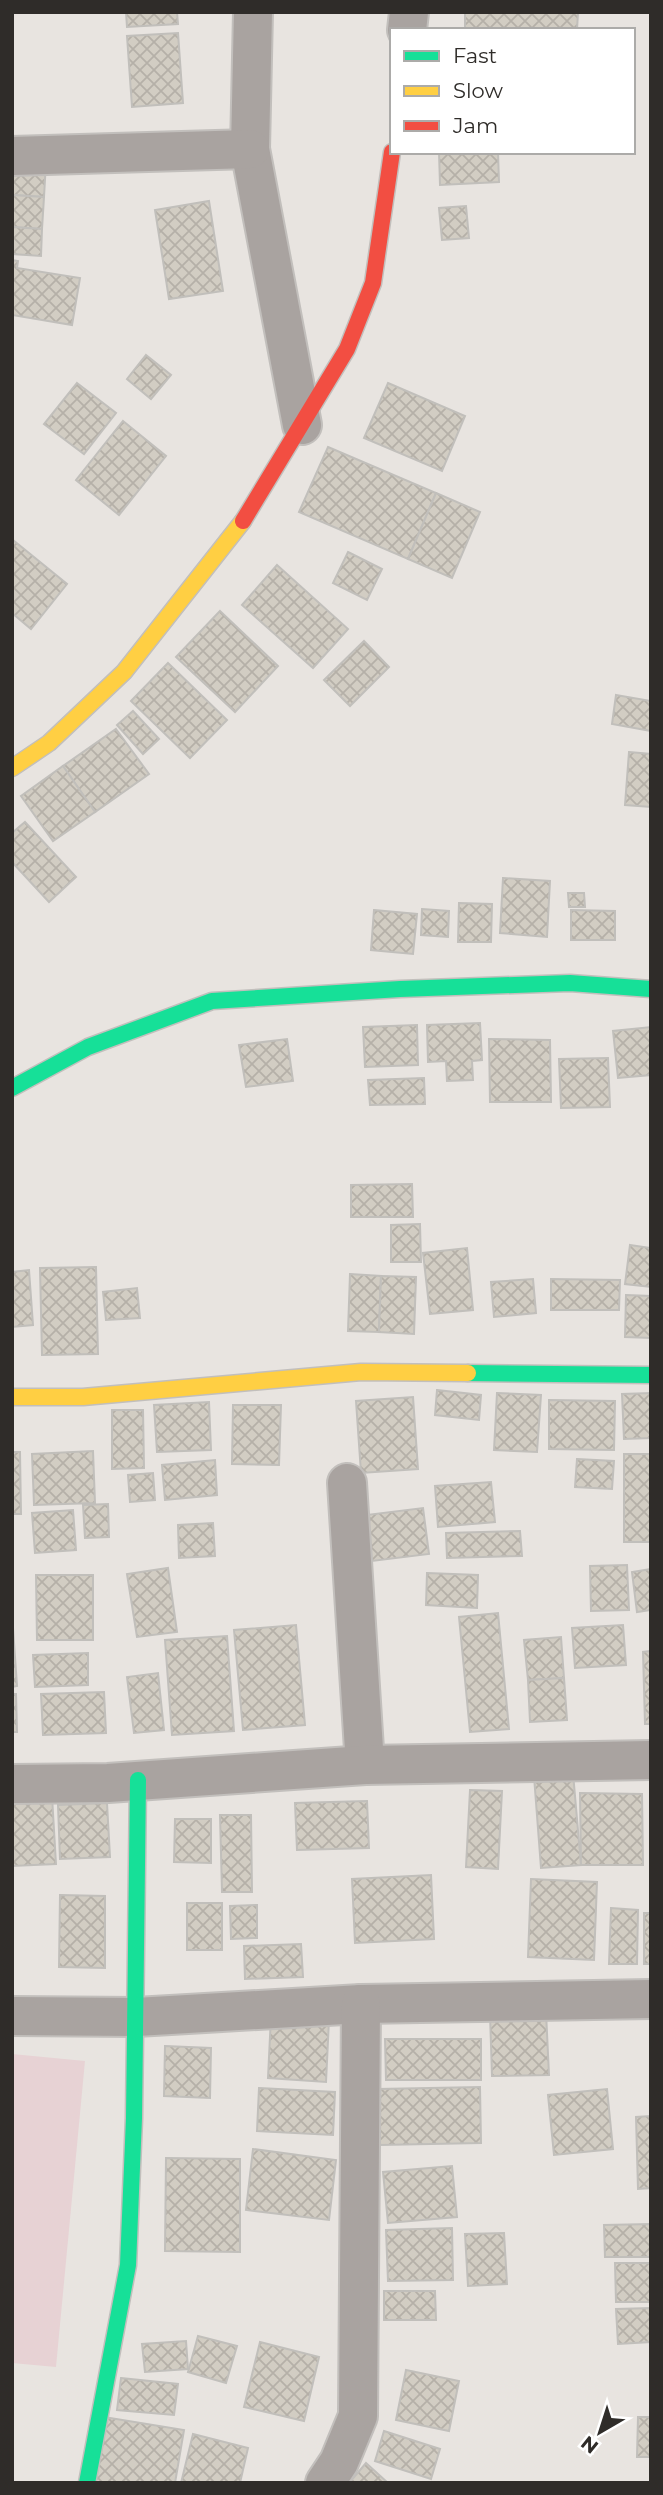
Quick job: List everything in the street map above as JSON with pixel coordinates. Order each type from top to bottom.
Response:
[{"type":"street","points":[[253,12],[250,149],[302,425]]},
{"type":"street","points":[[12,156],[250,149]]},
{"type":"street","points":[[12,768],[49,743],[124,672],[245,519],[347,349],[373,283],[392,154]]},
{"type":"street","points":[[12,1088],[88,1046],[212,1001],[400,989],[570,983],[651,989]]},
{"type":"street","points":[[12,1397],[83,1397],[361,1372],[651,1375]]},
{"type":"street","points":[[347,1483],[365,1765]]},
{"type":"street","points":[[12,1784],[138,1780],[365,1765],[651,1760]]},
{"type":"street","points":[[87,2483],[128,2265],[134,2118],[138,1780]]},
{"type":"street","points":[[12,2016],[136,2017],[361,2004],[651,1999]]},
{"type":"street","points":[[325,2483],[339,2462],[358,2416],[361,2004]]},
{"type":"shaded area","points":[[12,2054],[85,2061],[56,2367],[12,2363]]},
{"type":"building","points":[[126,12],[177,12],[178,24],[127,27]]},
{"type":"building","points":[[465,12],[578,12],[577,28],[465,28]]},
{"type":"building","points":[[178,33],[183,103],[132,107],[127,36]]},
{"type":"building","points":[[439,154],[498,154],[499,182],[440,185]]},
{"type":"building","points":[[12,160],[46,162],[44,197],[12,195]]},
{"type":"building","points":[[12,195],[44,197],[42,229],[12,227]]},
{"type":"building","points":[[209,201],[223,291],[169,299],[155,210]]},
{"type":"building","points":[[466,206],[469,238],[442,240],[439,208]]},
{"type":"building","points":[[12,227],[42,229],[41,256],[12,254]]},
{"type":"building","points":[[12,260],[18,261],[17,268],[80,278],[72,325],[12,315]]},
{"type":"building","points":[[146,355],[171,375],[151,399],[127,379]]},
{"type":"building","points":[[77,383],[116,413],[84,454],[44,424]]},
{"type":"building","points":[[388,383],[465,416],[442,471],[364,438]]},
{"type":"building","points":[[123,421],[166,456],[119,515],[76,480]]},
{"type":"building","points":[[328,447],[436,493],[408,559],[299,512]]},
{"type":"building","points":[[436,493],[480,512],[452,578],[408,559]]},
{"type":"building","points":[[13,540],[67,584],[31,629],[12,613]]},
{"type":"building","points":[[348,552],[382,569],[367,600],[333,583]]},
{"type":"building","points":[[277,565],[348,629],[313,668],[242,605]]},
{"type":"building","points":[[220,611],[278,666],[235,712],[176,657]]},
{"type":"building","points":[[364,641],[389,667],[350,706],[324,680]]},
{"type":"building","points":[[168,663],[227,720],[190,758],[131,701]]},
{"type":"building","points":[[616,695],[651,701],[651,731],[612,724]]},
{"type":"building","points":[[133,711],[159,739],[143,754],[117,725]]},
{"type":"building","points":[[116,729],[149,774],[95,812],[63,766]]},
{"type":"building","points":[[629,752],[651,754],[651,807],[625,805]]},
{"type":"building","points":[[63,766],[95,812],[53,841],[21,796]]},
{"type":"building","points":[[25,822],[76,877],[49,902],[12,862],[12,833]]},
{"type":"building","points":[[503,878],[550,881],[547,937],[500,933]]},
{"type":"building","points":[[568,893],[584,893],[585,907],[569,907]]},
{"type":"building","points":[[459,903],[492,904],[491,942],[458,942]]},
{"type":"building","points":[[422,909],[449,911],[448,937],[421,935]]},
{"type":"building","points":[[374,910],[417,914],[413,954],[371,950]]},
{"type":"building","points":[[571,910],[615,911],[615,940],[571,940]]},
{"type":"building","points":[[480,1023],[482,1060],[472,1061],[473,1080],[447,1081],[446,1061],[428,1062],[427,1025]]},
{"type":"building","points":[[417,1025],[418,1065],[365,1067],[363,1027]]},
{"type":"building","points":[[651,1027],[651,1075],[618,1078],[613,1031]]},
{"type":"building","points":[[287,1039],[293,1081],[246,1087],[239,1045]]},
{"type":"building","points":[[489,1039],[550,1040],[551,1102],[490,1102]]},
{"type":"building","points":[[608,1058],[610,1107],[561,1108],[559,1059]]},
{"type":"building","points":[[424,1078],[425,1104],[370,1105],[368,1080]]},
{"type":"building","points":[[412,1184],[413,1217],[351,1217],[351,1185]]},
{"type":"building","points":[[420,1224],[421,1262],[391,1262],[391,1225]]},
{"type":"building","points":[[630,1245],[651,1248],[651,1287],[625,1284]]},
{"type":"building","points":[[467,1248],[473,1310],[430,1314],[423,1253]]},
{"type":"building","points":[[96,1267],[98,1354],[42,1355],[40,1268]]},
{"type":"building","points":[[29,1270],[33,1325],[12,1327],[12,1272]]},
{"type":"building","points":[[350,1274],[381,1276],[379,1332],[348,1331]]},
{"type":"building","points":[[381,1276],[416,1277],[414,1334],[379,1332]]},
{"type":"building","points":[[533,1279],[536,1313],[494,1317],[491,1282]]},
{"type":"building","points":[[551,1279],[620,1280],[619,1310],[551,1310]]},
{"type":"building","points":[[137,1288],[140,1318],[106,1320],[103,1292]]},
{"type":"building","points":[[626,1295],[651,1296],[651,1338],[625,1337]]},
{"type":"building","points":[[437,1390],[481,1395],[479,1420],[435,1415]]},
{"type":"building","points":[[497,1393],[541,1395],[537,1452],[494,1450]]},
{"type":"building","points":[[651,1393],[651,1438],[624,1439],[622,1394]]},
{"type":"building","points":[[413,1397],[418,1469],[361,1473],[356,1401]]},
{"type":"building","points":[[549,1400],[615,1401],[614,1450],[549,1449]]},
{"type":"building","points":[[209,1402],[211,1450],[157,1452],[154,1405]]},
{"type":"building","points":[[233,1405],[281,1405],[279,1465],[232,1464]]},
{"type":"building","points":[[112,1410],[143,1410],[144,1468],[112,1469]]},
{"type":"building","points":[[93,1451],[95,1503],[34,1505],[32,1454]]},
{"type":"building","points":[[12,1452],[20,1452],[21,1514],[12,1514]]},
{"type":"building","points":[[624,1454],[651,1454],[651,1542],[624,1542]]},
{"type":"building","points":[[577,1459],[614,1461],[612,1489],[575,1487]]},
{"type":"building","points":[[215,1460],[217,1495],[165,1500],[162,1465]]},
{"type":"building","points":[[153,1473],[155,1500],[130,1502],[128,1475]]},
{"type":"building","points":[[491,1482],[495,1522],[438,1527],[435,1486]]},
{"type":"building","points":[[108,1504],[109,1537],[85,1538],[83,1505]]},
{"type":"building","points":[[423,1508],[429,1554],[364,1562],[358,1516]]},
{"type":"building","points":[[73,1510],[76,1550],[35,1553],[32,1513]]},
{"type":"building","points":[[213,1523],[215,1556],[179,1558],[178,1525]]},
{"type":"building","points":[[520,1531],[522,1556],[447,1558],[446,1533]]},
{"type":"building","points":[[627,1565],[629,1610],[591,1611],[590,1566]]},
{"type":"building","points":[[168,1568],[177,1632],[137,1637],[127,1574]]},
{"type":"building","points":[[651,1569],[651,1610],[637,1612],[632,1572]]},
{"type":"building","points":[[427,1573],[478,1575],[477,1608],[426,1605]]},
{"type":"building","points":[[36,1575],[93,1575],[93,1640],[37,1640]]},
{"type":"building","points":[[498,1613],[509,1729],[470,1732],[459,1617]]},
{"type":"building","points":[[296,1625],[305,1725],[243,1730],[234,1630]]},
{"type":"building","points":[[623,1625],[626,1665],[575,1668],[572,1628]]},
{"type":"building","points":[[12,1628],[17,1686],[12,1687]]},
{"type":"building","points":[[227,1636],[234,1731],[172,1735],[165,1640]]},
{"type":"building","points":[[561,1637],[564,1678],[528,1680],[524,1640]]},
{"type":"building","points":[[651,1651],[651,1724],[645,1724],[643,1652]]},
{"type":"building","points":[[88,1653],[88,1685],[35,1687],[33,1655]]},
{"type":"building","points":[[158,1673],[164,1730],[134,1733],[127,1677]]},
{"type":"building","points":[[564,1678],[567,1720],[530,1722],[528,1680]]},
{"type":"building","points":[[104,1692],[106,1733],[43,1735],[41,1694]]},
{"type":"building","points":[[12,1694],[16,1694],[17,1732],[12,1732]]},
{"type":"building","points":[[573,1773],[581,1865],[541,1868],[534,1776]]},
{"type":"building","points":[[470,1790],[502,1791],[498,1869],[466,1867]]},
{"type":"building","points":[[580,1793],[642,1794],[643,1865],[581,1865]]},
{"type":"building","points":[[52,1796],[56,1864],[12,1866],[12,1798]]},
{"type":"building","points":[[367,1801],[369,1848],[297,1850],[295,1803]]},
{"type":"building","points":[[107,1803],[110,1857],[60,1859],[58,1805]]},
{"type":"building","points":[[220,1815],[251,1815],[252,1892],[222,1892]]},
{"type":"building","points":[[175,1819],[211,1819],[211,1863],[174,1862]]},
{"type":"building","points":[[431,1875],[434,1939],[355,1943],[352,1879]]},
{"type":"building","points":[[531,1879],[597,1882],[594,1960],[528,1957]]},
{"type":"building","points":[[60,1895],[105,1896],[105,1968],[59,1967]]},
{"type":"building","points":[[187,1903],[222,1903],[222,1950],[187,1950]]},
{"type":"building","points":[[257,1905],[257,1938],[231,1939],[230,1906]]},
{"type":"building","points":[[611,1908],[638,1910],[637,1964],[609,1964]]},
{"type":"building","points":[[644,1913],[651,1913],[651,1964],[644,1964]]},
{"type":"building","points":[[301,1944],[303,1977],[245,1979],[244,1946]]},
{"type":"building","points":[[546,2012],[549,2075],[492,2076],[490,2014]]},
{"type":"building","points":[[271,2016],[329,2020],[326,2082],[268,2078]]},
{"type":"building","points":[[385,2039],[481,2039],[481,2080],[386,2080]]},
{"type":"building","points":[[165,2046],[211,2048],[210,2098],[164,2096]]},
{"type":"building","points":[[480,2087],[481,2143],[380,2145],[378,2089]]},
{"type":"building","points":[[259,2088],[335,2092],[333,2135],[257,2131]]},
{"type":"building","points":[[607,2089],[613,2149],[554,2155],[548,2095]]},
{"type":"building","points":[[651,2116],[651,2188],[638,2189],[636,2117]]},
{"type":"building","points":[[253,2149],[336,2160],[329,2220],[246,2210]]},
{"type":"building","points":[[166,2158],[240,2159],[240,2252],[165,2251]]},
{"type":"building","points":[[452,2166],[457,2217],[388,2223],[383,2172]]},
{"type":"building","points":[[651,2224],[651,2257],[605,2257],[604,2225]]},
{"type":"building","points":[[452,2228],[453,2280],[388,2281],[386,2230]]},
{"type":"building","points":[[504,2233],[507,2284],[468,2286],[465,2234]]},
{"type":"building","points":[[615,2263],[651,2263],[651,2302],[616,2302]]},
{"type":"building","points":[[384,2291],[435,2291],[436,2320],[384,2320]]},
{"type":"building","points":[[651,2308],[651,2342],[618,2344],[616,2309]]},
{"type":"building","points":[[198,2336],[237,2346],[226,2383],[188,2372]]},
{"type":"building","points":[[186,2341],[188,2369],[145,2372],[142,2344]]},
{"type":"building","points":[[260,2342],[319,2357],[304,2421],[244,2407]]},
{"type":"building","points":[[406,2370],[459,2381],[449,2431],[396,2420]]},
{"type":"building","points":[[121,2378],[178,2384],[174,2415],[117,2410]]},
{"type":"building","points":[[104,2417],[184,2430],[175,2483],[93,2483]]},
{"type":"building","points":[[638,2417],[651,2417],[651,2457],[637,2457]]},
{"type":"building","points":[[384,2431],[440,2449],[431,2479],[375,2461]]},
{"type":"building","points":[[193,2434],[248,2448],[240,2483],[181,2483]]},
{"type":"building","points":[[366,2463],[388,2483],[349,2483]]},
{"type":"traffic: fast","points":[[12,1088],[88,1047],[212,1001],[400,989],[570,983],[651,989]]},
{"type":"traffic: fast","points":[[468,1373],[651,1375]]},
{"type":"traffic: fast","points":[[87,2483],[128,2265],[134,2118],[138,1780]]},
{"type":"traffic: slow","points":[[12,768],[49,743],[124,672],[243,521]]},
{"type":"traffic: slow","points":[[12,1397],[83,1397],[361,1372],[468,1373]]},
{"type":"traffic: jam","points":[[243,521],[347,349],[373,283],[392,154]]}]
